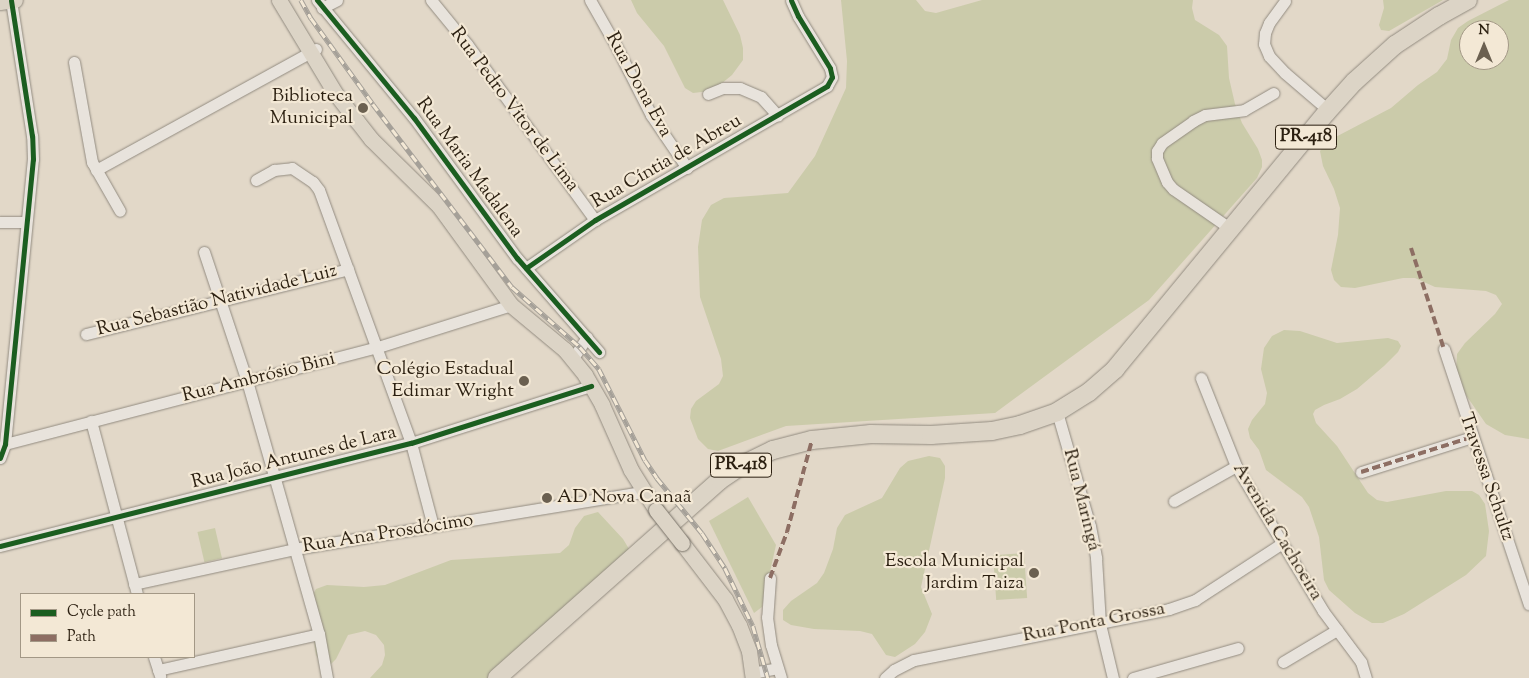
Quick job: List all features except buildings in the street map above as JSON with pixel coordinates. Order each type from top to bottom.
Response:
[{"type":"highway","name":"PR-418","points":[[497,678],[720,480],[744,464],[773,450],[812,440],[871,434],[992,431],[1020,425],[1057,412],[1102,383],[1328,110],[1365,71],[1395,46],[1439,16],[1468,0]]},
{"type":"main road","points":[[279,0],[340,89],[344,105],[371,139],[439,206],[511,305],[552,338],[573,358],[592,386],[643,492],[725,599],[748,651],[753,675]]},
{"type":"main road","points":[[291,0],[314,51]]},
{"type":"street","points":[[319,4],[337,0]]},
{"type":"street","name":"Rua Pedro Vitor de Lima","points":[[431,0],[467,44],[596,220]]},
{"type":"street","name":"Rua Dona Eva","points":[[590,0],[615,44],[650,115],[687,168]]},
{"type":"street","name":"Rua Cíntia de Abreu","points":[[526,268],[596,220],[827,86],[832,77],[830,68],[798,16],[791,0]]},
{"type":"street","points":[[0,458],[5,444],[33,149],[9,1]]},
{"type":"street","points":[[1285,1],[1269,23],[1265,33],[1264,44],[1269,56],[1285,73],[1328,110]]},
{"type":"street","name":"Rua Maria Madalena","points":[[319,4],[414,118],[526,268],[599,352]]},
{"type":"street","points":[[96,170],[314,51]]},
{"type":"street","points":[[74,62],[96,170],[120,211]]},
{"type":"street","points":[[708,94],[723,88],[740,88],[761,97],[778,116]]},
{"type":"street","points":[[1230,229],[1173,190],[1167,182],[1157,158],[1157,151],[1162,143],[1193,120],[1205,115],[1244,110],[1273,93]]},
{"type":"street","points":[[256,180],[274,170],[292,168],[313,182],[319,190],[411,443],[434,526]]},
{"type":"street","points":[[0,222],[26,222]]},
{"type":"street","points":[[204,252],[247,381],[319,634],[327,678]]},
{"type":"street","name":"Rua Sebastião Natividade Luiz","points":[[86,334],[348,269]]},
{"type":"street","name":"Rua Ambrósio Bini","points":[[5,444],[378,348],[511,305]]},
{"type":"street","points":[[573,358],[587,337]]},
{"type":"street","name":"Travessa Schultz","points":[[1444,349],[1529,604]]},
{"type":"street","points":[[0,373],[12,373]]},
{"type":"street","name":"Avenida Cachoeira","points":[[1201,378],[1236,466],[1281,544],[1360,662],[1366,678]]},
{"type":"street","name":"Rua João Antunes de Lara","points":[[0,546],[116,519],[411,443],[592,386]]},
{"type":"street","name":"Rua Maringá","points":[[1057,412],[1090,526],[1096,558],[1100,624],[1113,678]]},
{"type":"street","points":[[91,421],[136,589]]},
{"type":"street","points":[[1361,472],[1472,437]]},
{"type":"street","points":[[1174,501],[1236,466]]},
{"type":"street","name":"Rua Ana Prosdócimo","points":[[136,589],[294,549],[643,492]]},
{"type":"street","name":"Rua Ponta Grossa","points":[[889,674],[914,660],[1169,609],[1195,600],[1281,544]]},
{"type":"street","points":[[753,675],[779,673],[771,645],[767,617],[770,578]]},
{"type":"street","points":[[1283,662],[1337,630]]},
{"type":"street","points":[[154,658],[159,674],[319,634]]},
{"type":"street","points":[[1133,678],[1238,648]]},
{"type":"green space","points":[[631,0],[723,0],[740,35],[743,60],[732,75],[721,84],[710,91],[693,93],[685,88],[664,46],[637,13]]},
{"type":"green space","points":[[841,0],[916,0],[925,11],[936,13],[982,0],[1193,0],[1192,8],[1195,20],[1219,35],[1227,46],[1229,78],[1235,104],[1242,123],[1258,149],[1262,160],[1262,167],[1257,178],[1149,300],[995,413],[786,426],[718,451],[708,449],[698,439],[690,418],[691,409],[696,401],[719,384],[723,376],[721,359],[700,297],[698,247],[702,220],[711,205],[724,198],[788,193],[815,156],[846,88],[847,61]]},
{"type":"green space","points":[[1383,0],[1443,0],[1389,31],[1381,30],[1379,25],[1384,8]]},
{"type":"green space","points":[[1509,0],[1529,0],[1529,439],[1505,435],[1486,424],[1459,385],[1456,373],[1457,354],[1502,304],[1496,295],[1486,291],[1435,287],[1415,278],[1403,278],[1355,288],[1341,287],[1334,280],[1331,270],[1338,235],[1340,208],[1334,189],[1323,166],[1320,151],[1328,141],[1391,108],[1437,72],[1447,59],[1451,40],[1458,28],[1459,70],[1509,70],[1509,20],[1470,20]]},
{"type":"green space","points":[[1284,330],[1300,331],[1337,343],[1388,338],[1398,341],[1401,346],[1398,352],[1384,366],[1357,389],[1315,410],[1313,414],[1316,423],[1337,446],[1368,493],[1377,500],[1387,502],[1446,491],[1472,491],[1479,495],[1485,504],[1489,531],[1486,556],[1466,575],[1404,614],[1383,623],[1372,623],[1355,613],[1329,590],[1324,580],[1319,537],[1309,507],[1302,497],[1266,470],[1259,450],[1250,438],[1248,429],[1252,420],[1265,404],[1267,393],[1261,369],[1264,348],[1272,336]]},
{"type":"green space","points":[[929,456],[940,458],[945,466],[945,478],[921,587],[932,614],[925,632],[915,644],[895,657],[886,655],[872,634],[860,631],[814,629],[791,625],[783,620],[783,610],[791,601],[817,583],[824,573],[833,549],[837,528],[845,515],[882,498],[900,468],[908,461]]},
{"type":"green space","points":[[748,497],[776,545],[762,607],[754,613],[709,521]]},
{"type":"green space","points":[[598,512],[623,539],[629,549],[630,558],[497,678],[370,678],[382,665],[385,655],[384,645],[376,635],[365,631],[348,635],[336,659],[329,666],[322,665],[316,655],[309,611],[310,600],[316,589],[327,585],[364,587],[385,585],[451,560],[560,553],[569,545],[575,528],[584,516]]},
{"type":"green space","points":[[215,528],[222,558],[204,562],[197,532]]},
{"type":"green space","points":[[1024,553],[1027,598],[996,600],[993,555]]},
{"type":"railway","points":[[301,0],[311,18],[373,104],[512,287],[580,347],[599,369],[645,460],[657,478],[702,533],[725,568],[753,626],[768,678]]},
{"type":"marked path","points":[[1411,248],[1444,349]]},
{"type":"marked path","points":[[1361,472],[1472,437]]},
{"type":"marked path","points":[[770,578],[787,532],[812,440]]},
{"type":"cycle path","points":[[317,0],[414,118],[517,258],[599,352]]},
{"type":"cycle path","points":[[526,268],[595,220],[827,86],[832,77],[830,68],[798,16],[791,0]]},
{"type":"cycle path","points":[[0,458],[5,444],[33,159],[32,136],[11,1]]},
{"type":"cycle path","points":[[0,546],[411,443],[591,386]]},
{"type":"place","name":"Biblioteca Municipal","points":[[363,108]]},
{"type":"place","name":"Colégio Estadual Edimar Wright","points":[[524,381]]},
{"type":"place","name":"AD Nova Canaã","points":[[547,498]]},
{"type":"place","name":"Escola Municipal Jardim Taiza","points":[[1034,573]]}]
